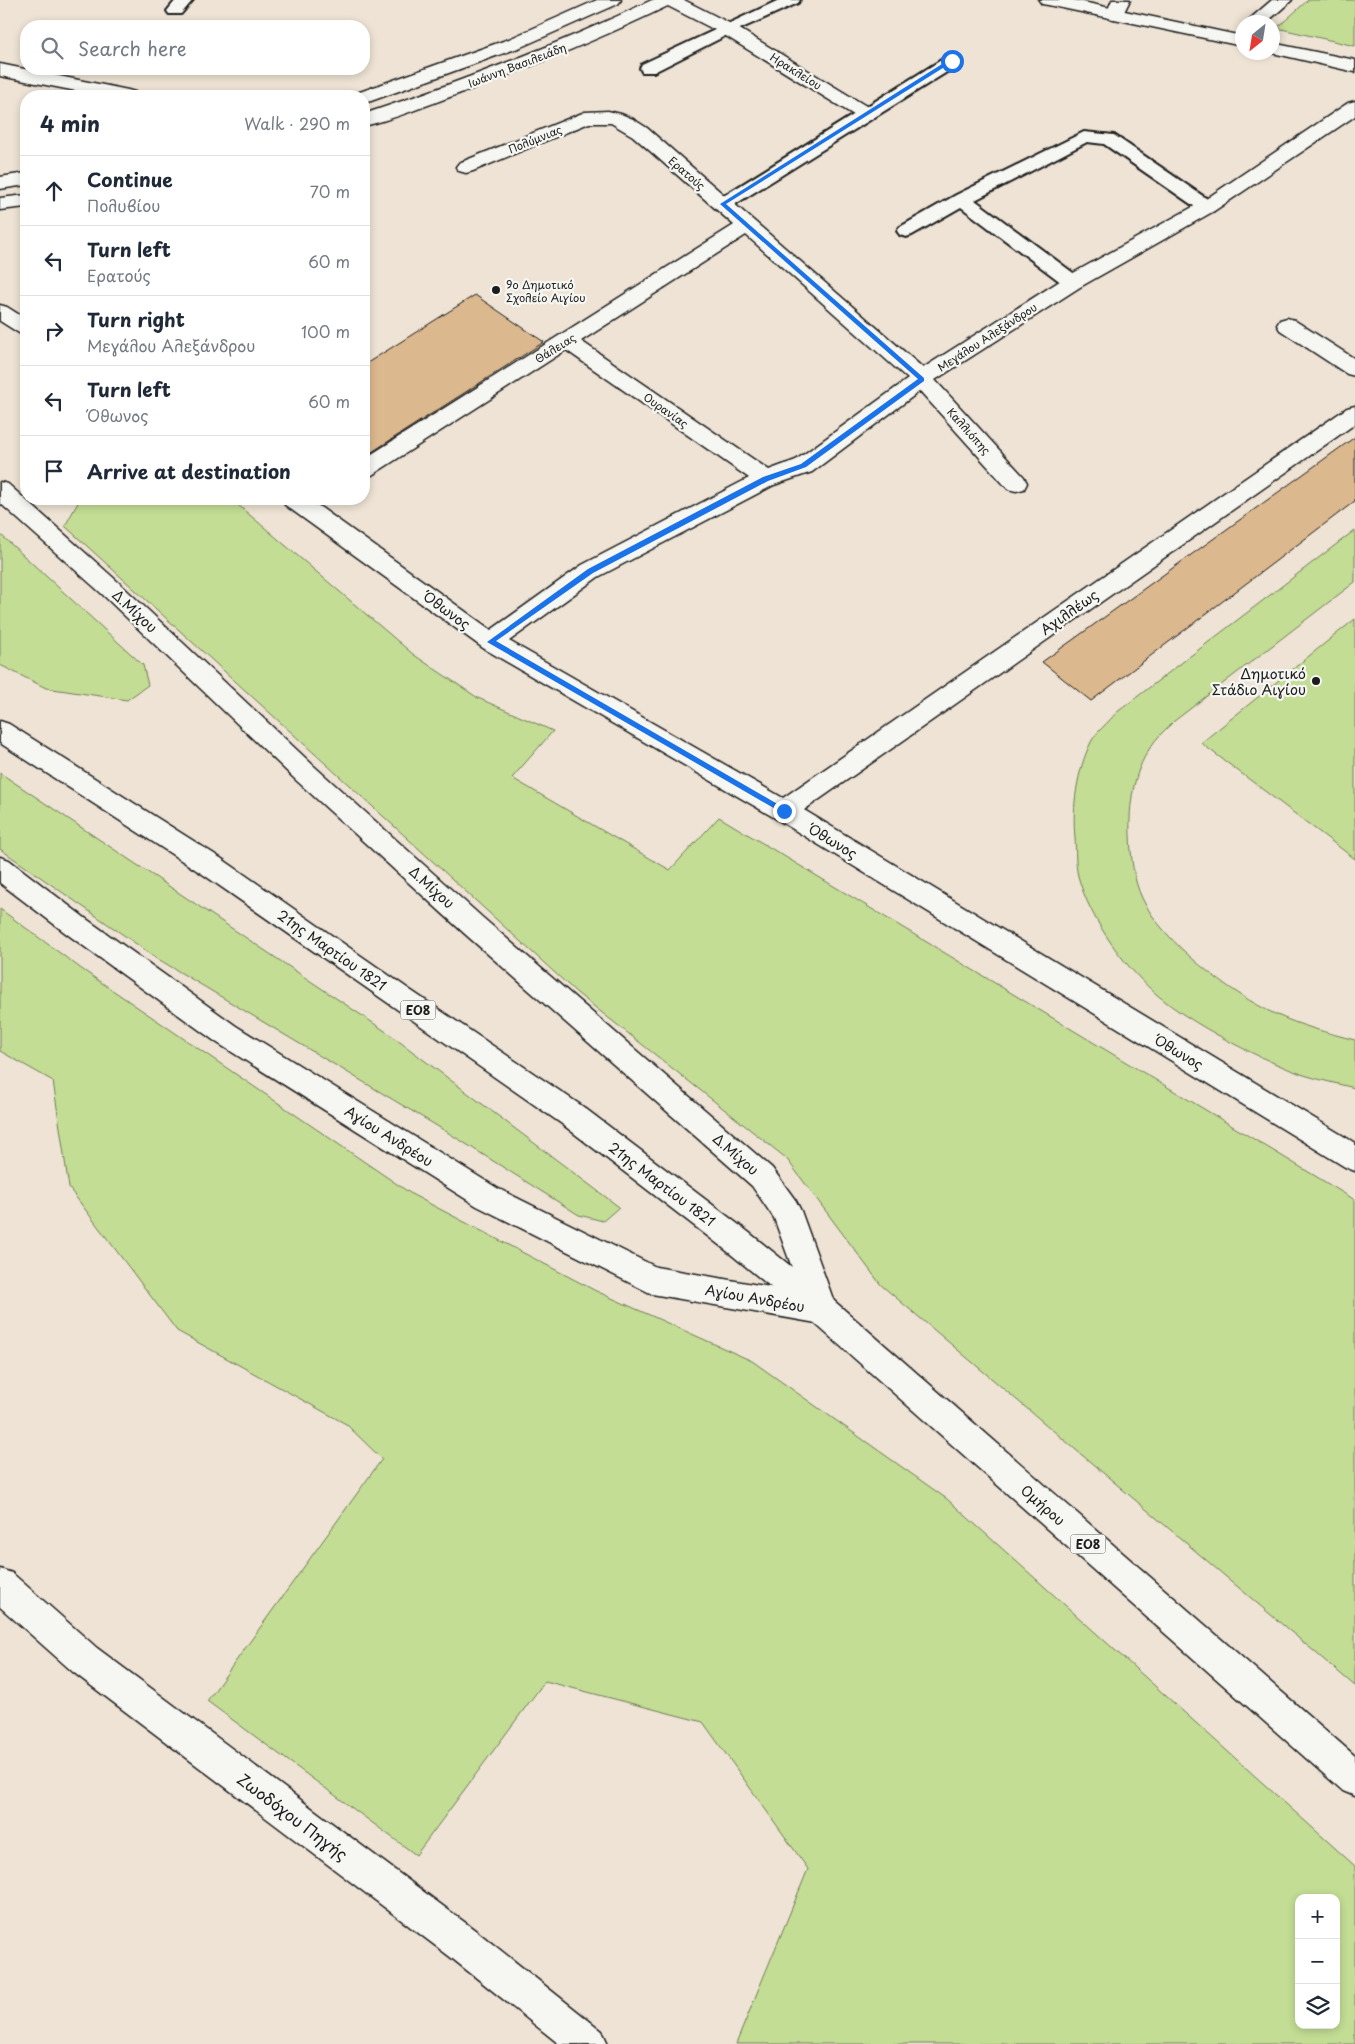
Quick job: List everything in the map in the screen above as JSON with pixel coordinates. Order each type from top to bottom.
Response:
[{"type":"street","name":"Ιωάννη Βασιλειάδη","points":[[370,95],[515,43],[612,0]]},
{"type":"street","name":"Ιωάννη Βασιλειάδη","points":[[370,118],[438,96],[548,55],[668,0]]},
{"type":"street","name":"Ηρακλείου","points":[[668,0],[727,29],[864,114]]},
{"type":"street","points":[[1048,0],[1118,7],[1235,37]]},
{"type":"street","points":[[1265,15],[1283,0]]},
{"type":"street","points":[[1280,50],[1355,66]]},
{"type":"street","points":[[0,70],[20,74]]},
{"type":"street","points":[[25,75],[98,90]]},
{"type":"street","name":"Μεγάλου Αλεξάνδρου","points":[[491,642],[590,571],[766,479],[804,466],[922,379],[1073,282],[1207,207],[1355,107]]},
{"type":"street","name":"Ερατούς","points":[[605,116],[624,120],[634,128],[922,379]]},
{"type":"street","name":"Πολύμνιας","points":[[466,167],[585,118],[605,116]]},
{"type":"street","points":[[0,182],[20,180]]},
{"type":"street","points":[[0,204],[20,201]]},
{"type":"street","name":"Θάλειας","points":[[370,465],[746,226]]},
{"type":"street","points":[[0,312],[20,324]]},
{"type":"street","points":[[1287,325],[1355,368]]},
{"type":"street","name":"Ουρανίας","points":[[567,340],[766,479]]},
{"type":"street","name":"Καλλιόπης","points":[[922,379],[1016,483]]},
{"type":"street","name":"Αχιλλέως","points":[[784,811],[1355,413]]},
{"type":"street","name":"Δ.Μίχου","points":[[0,490],[109,587],[306,774],[474,926],[762,1177],[786,1211],[822,1310]]},
{"type":"street","name":"Όθωνος","points":[[309,505],[491,642],[784,811],[1355,1158]]},
{"type":"street","name":"21ης Μαρτίου 1821","points":[[0,731],[213,867],[572,1115],[822,1310]]},
{"type":"street","name":"Αγίου Ανδρέου","points":[[0,868],[76,926],[226,1034],[487,1197],[652,1280],[822,1310]]},
{"type":"street","name":"Ομήρου","points":[[822,1310],[1355,1779]]},
{"type":"street","name":"Ζωοδόχου Πηγής","points":[[0,1585],[85,1660],[462,1944],[589,2044]]},
{"type":"lane","points":[[648,68],[727,29],[792,0]]},
{"type":"lane","points":[[722,204],[952,61]]},
{"type":"lane","points":[[906,231],[962,199],[1084,137],[1108,139],[1207,207]]},
{"type":"lane","points":[[962,199],[1073,282]]},
{"type":"green space","points":[[1308,0],[1355,0],[1355,46],[1280,29],[1280,25]]},
{"type":"green space","points":[[77,505],[238,505],[414,655],[478,698],[553,731],[512,778],[670,870],[719,817],[1355,1200],[1355,1686],[881,1285],[786,1158],[577,993],[65,526]]},
{"type":"green space","points":[[1355,530],[1355,582],[1173,722],[1155,741],[1144,758],[1133,790],[1130,843],[1139,891],[1152,915],[1166,932],[1200,965],[1239,994],[1258,1005],[1295,1022],[1355,1040],[1355,1088],[1304,1075],[1251,1052],[1196,1023],[1166,1002],[1138,977],[1101,928],[1084,893],[1077,871],[1074,814],[1079,777],[1086,753],[1093,738],[1116,713]]},
{"type":"green space","points":[[0,534],[143,665],[148,685],[127,700],[46,688],[0,665]]},
{"type":"green space","name":"Δημοτικό Στάδιο Αιγίου","points":[[1355,619],[1355,859],[1201,743]]},
{"type":"green space","points":[[0,773],[388,1033],[619,1207],[603,1221],[579,1215],[447,1132],[158,959],[0,849]]},
{"type":"green space","points":[[0,909],[83,970],[413,1195],[596,1291],[752,1361],[947,1499],[1355,1866],[1355,2044],[736,2044],[808,1869],[703,1722],[545,1681],[416,1855],[207,1701],[382,1459],[346,1424],[177,1331],[69,1188],[53,1081],[0,1051]]},
{"type":"building","points":[[475,295],[544,342],[370,453],[370,361]]},
{"type":"building","points":[[1355,437],[1355,501],[1091,701],[1042,662]]},
{"type":"place","name":"9ο Δημοτικό Σχολείο Αιγίου","points":[[496,290]]},
{"type":"place","name":"Δημοτικό Στάδιο Αιγίου","points":[[1316,681]]},
{"type":"route","points":[[784,811],[491,642],[590,571],[766,479],[804,466],[922,379],[722,204],[952,61]]}]
